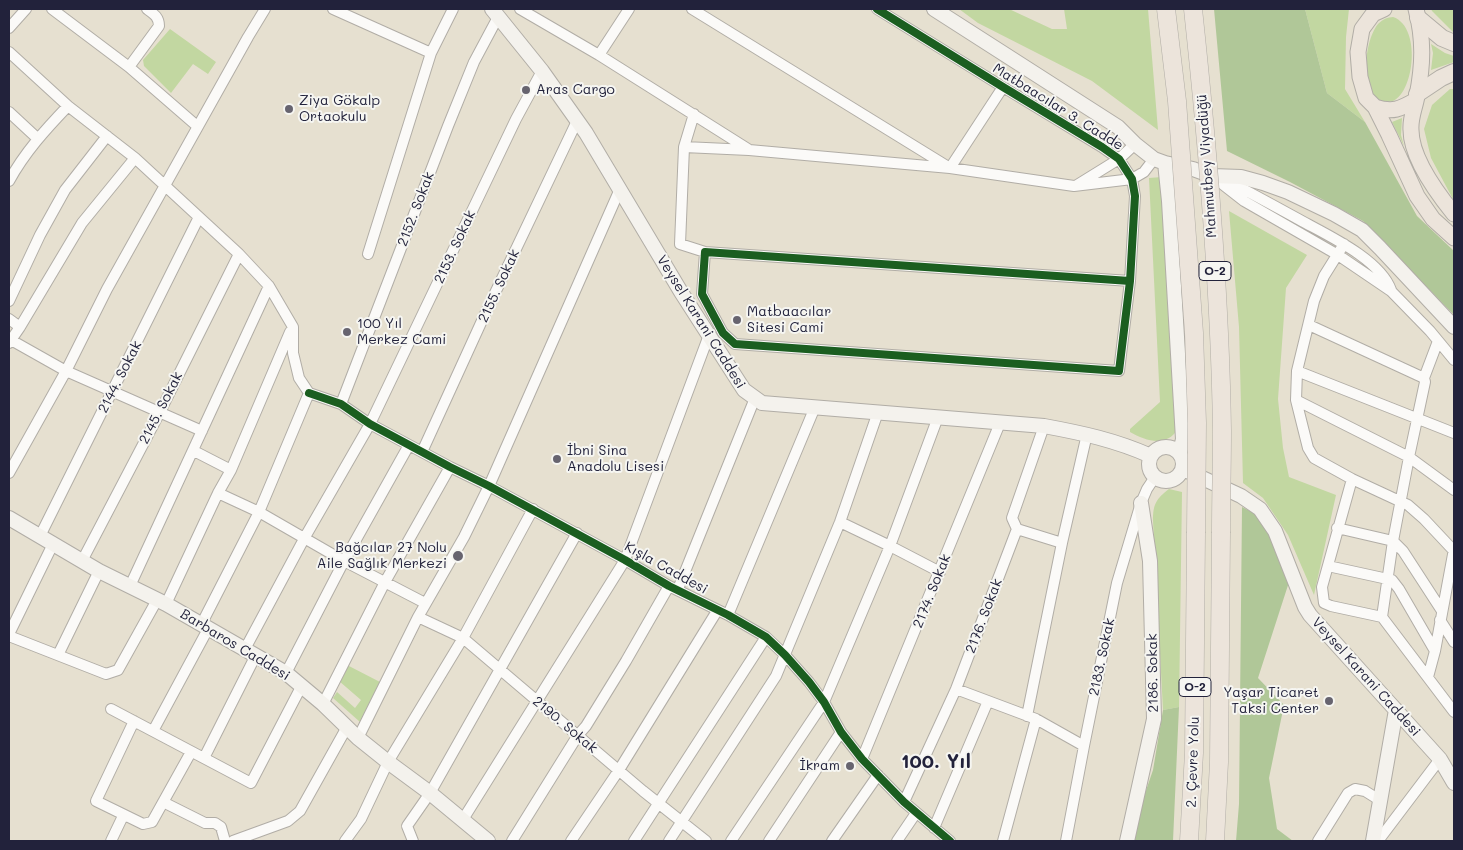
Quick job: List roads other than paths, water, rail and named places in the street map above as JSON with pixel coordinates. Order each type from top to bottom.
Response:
[{"type":"highway","name":"Mahmutbey Viyadüğü","points":[[1193,9],[1208,172],[1217,305],[1222,430],[1221,533]]},
{"type":"highway","name":"Mahmutbey Viyadüğü","points":[[1166,10],[1177,101],[1193,324],[1197,423],[1196,533]]},
{"type":"highway","points":[[1413,13],[1442,38],[1454,43]]},
{"type":"highway","points":[[1417,97],[1441,78],[1454,72]]},
{"type":"highway","name":"2. Çevre Yolu","points":[[1189,841],[1194,753],[1196,533]]},
{"type":"highway","name":"2. Çevre Yolu","points":[[1215,841],[1219,762],[1221,533]]},
{"type":"main road","points":[[934,9],[1118,127],[1135,144],[1159,161],[1194,169],[1212,177],[1240,177],[1263,183],[1288,192],[1362,230],[1454,327]]},
{"type":"main road","points":[[1365,9],[1358,52],[1360,78],[1366,98],[1374,108],[1389,135],[1417,196],[1433,219],[1454,238]]},
{"type":"main road","points":[[1362,29],[1373,14],[1384,9]]},
{"type":"main road","name":"Veysel Karani Caddesi","points":[[495,13],[542,71],[586,133],[708,335],[744,390],[755,398],[762,402],[1044,426],[1088,434],[1133,448],[1151,456]]},
{"type":"main road","points":[[1413,13],[1421,34],[1423,57],[1417,97],[1412,114],[1411,130],[1414,148],[1425,172],[1440,197],[1454,214]]},
{"type":"main road","points":[[1374,108],[1386,111],[1394,110],[1417,97]]},
{"type":"main road","points":[[1159,161],[1169,201],[1183,439],[1180,453]]},
{"type":"main road","points":[[1165,447],[1176,449],[1180,453],[1184,463],[1181,474],[1172,481],[1160,480],[1155,477],[1149,467],[1149,462],[1155,451],[1165,447]]},
{"type":"main road","name":"Veysel Karani Caddesi","points":[[1183,469],[1241,496],[1260,509],[1275,531],[1305,607],[1315,622],[1440,759],[1454,783]]},
{"type":"main road","name":"2186. Sokak","points":[[1127,841],[1154,719],[1150,561],[1141,503]]},
{"type":"main road","name":"Barbaros Caddesi","points":[[9,518],[82,562],[161,602],[286,673],[323,704],[358,738],[430,793],[488,841]]},
{"type":"main road","points":[[1373,841],[1396,710]]},
{"type":"street","points":[[9,28],[26,9]]},
{"type":"street","points":[[52,9],[129,67],[198,126]]},
{"type":"street","points":[[129,67],[159,26],[159,20],[147,9]]},
{"type":"street","points":[[9,474],[66,371],[107,289],[248,36],[265,9]]},
{"type":"street","points":[[333,9],[431,53]]},
{"type":"street","points":[[368,254],[431,53],[453,9]]},
{"type":"street","points":[[520,9],[599,55],[748,150]]},
{"type":"street","points":[[599,55],[629,9]]},
{"type":"street","points":[[692,9],[950,168]]},
{"type":"street","name":"Matbaacılar 3. Cadde","points":[[705,252],[702,294],[723,333],[735,344],[1119,372],[1130,281],[1135,196],[1132,179],[1119,159],[877,9]]},
{"type":"street","name":"2152. Sokak","points":[[341,404],[448,126],[495,13]]},
{"type":"street","points":[[9,52],[68,106],[135,158],[239,254],[269,286],[292,327],[292,353],[299,378],[309,393],[259,512],[153,731]]},
{"type":"street","name":"2153. Sokak","points":[[204,758],[250,652],[305,537],[370,424],[511,128],[542,71]]},
{"type":"street","points":[[950,168],[1003,87]]},
{"type":"street","points":[[9,181],[37,138],[68,106]]},
{"type":"street","points":[[9,112],[37,138]]},
{"type":"street","points":[[694,114],[684,147],[680,244],[705,252],[1130,281]]},
{"type":"street","name":"2155. Sokak","points":[[422,452],[577,120]]},
{"type":"street","points":[[9,301],[40,235],[65,190],[107,136]]},
{"type":"street","points":[[1074,186],[1119,159],[1135,144]]},
{"type":"street","points":[[684,147],[748,150],[950,168],[1074,186],[1132,179],[1159,161]]},
{"type":"street","points":[[135,158],[82,223],[10,342],[66,371],[202,431]]},
{"type":"street","points":[[1212,177],[1239,187],[1344,244],[1369,262],[1388,283],[1391,290]]},
{"type":"street","points":[[1212,177],[1244,201],[1338,255],[1391,290],[1454,360]]},
{"type":"street","points":[[358,738],[418,617],[464,536],[489,486],[620,190]]},
{"type":"street","name":"2144. Sokak","points":[[40,536],[199,217]]},
{"type":"street","points":[[1344,244],[1324,276],[1314,301],[1297,372],[1296,400],[1308,448],[1314,458],[1352,479],[1408,505],[1454,550],[1453,566],[1428,677]]},
{"type":"street","name":"2145. Sokak","points":[[82,562],[239,254]]},
{"type":"street","points":[[130,586],[269,286]]},
{"type":"street","points":[[9,319],[20,327]]},
{"type":"street","points":[[1309,325],[1424,378]]},
{"type":"street","points":[[52,544],[9,635],[106,674],[118,670],[161,602],[231,470],[292,327]]},
{"type":"street","points":[[462,821],[625,560],[708,335]]},
{"type":"street","points":[[1382,618],[1393,541],[1425,382],[1424,378],[1438,341]]},
{"type":"street","points":[[1297,372],[1454,433]]},
{"type":"street","name":"Kışla Caddesi","points":[[309,393],[341,404],[370,424],[577,533],[766,637],[785,655],[824,702],[841,732],[862,759],[904,802],[950,841]]},
{"type":"street","points":[[512,841],[578,735],[586,726],[674,588],[755,398]]},
{"type":"street","points":[[1296,400],[1409,457],[1454,490]]},
{"type":"street","points":[[728,616],[815,407]]},
{"type":"street","points":[[669,841],[776,676],[840,522],[878,412]]},
{"type":"street","points":[[731,841],[824,702],[890,546],[938,417]]},
{"type":"street","name":"2174. Sokak","points":[[862,759],[1000,423]]},
{"type":"street","name":"2176. Sokak","points":[[904,802],[956,689],[1017,528],[1012,518],[1044,426]]},
{"type":"street","points":[[1003,841],[1031,718],[1062,543],[1088,434]]},
{"type":"street","points":[[286,673],[408,444]]},
{"type":"street","points":[[194,451],[231,470]]},
{"type":"street","points":[[323,704],[385,582],[450,467]]},
{"type":"street","name":"2183. Sokak","points":[[1066,841],[1117,583],[1141,503],[1155,477]]},
{"type":"street","points":[[1352,479],[1322,587],[1324,603],[1382,618],[1454,712]]},
{"type":"street","points":[[218,493],[259,512],[344,561],[425,604]]},
{"type":"street","points":[[345,841],[361,819],[388,762],[462,638],[532,509]]},
{"type":"street","points":[[840,522],[940,572]]},
{"type":"street","points":[[1017,528],[1062,543]]},
{"type":"street","points":[[1337,528],[1393,541],[1403,551],[1454,642]]},
{"type":"street","points":[[414,841],[407,826],[430,793],[577,533]]},
{"type":"street","points":[[1328,566],[1392,580],[1434,651]]},
{"type":"street","points":[[58,655],[99,571]]},
{"type":"street","points":[[571,841],[619,770],[717,611]]},
{"type":"street","name":"2190. Sokak","points":[[418,617],[462,638],[659,804],[706,841]]},
{"type":"street","points":[[634,841],[766,637]]},
{"type":"street","points":[[111,709],[252,783],[301,687]]},
{"type":"street","points":[[956,689],[1031,718],[1084,746]]},
{"type":"street","points":[[934,828],[988,702]]},
{"type":"street","points":[[134,721],[96,801],[123,816],[143,824],[152,822],[191,752]]},
{"type":"street","points":[[233,841],[288,821],[300,811],[347,727]]},
{"type":"street","points":[[769,841],[841,732]]},
{"type":"street","points":[[1378,841],[1440,759]]},
{"type":"street","points":[[832,841],[878,775]]},
{"type":"street","points":[[1318,841],[1348,793],[1356,789],[1365,791],[1381,801]]},
{"type":"street","points":[[164,802],[205,823],[215,823],[221,827],[225,841]]},
{"type":"street","points":[[897,841],[916,813]]},
{"type":"street","points":[[111,841],[123,816]]},
{"type":"place","name":"Aras Cargo","points":[[526,90]]},
{"type":"place","name":"Ziya Gökalp Ortaokulu","points":[[289,109]]},
{"type":"place","name":"Matbaacılar Sitesi Cami","points":[[737,320]]},
{"type":"place","name":"100 Yıl Merkez Cami","points":[[347,332]]},
{"type":"place","name":"İbni Sina Anadolu Lisesi","points":[[557,459]]},
{"type":"place","name":"Bağcılar 27 Nolu Aile Sağlık Merkezi","points":[[458,556]]},
{"type":"place","name":"Yaşar Ticaret Taksi Center","points":[[1329,701]]},
{"type":"place","name":"İkram","points":[[850,766]]},
{"type":"district","name":"100. Yıl","points":[[936,762]]}]
